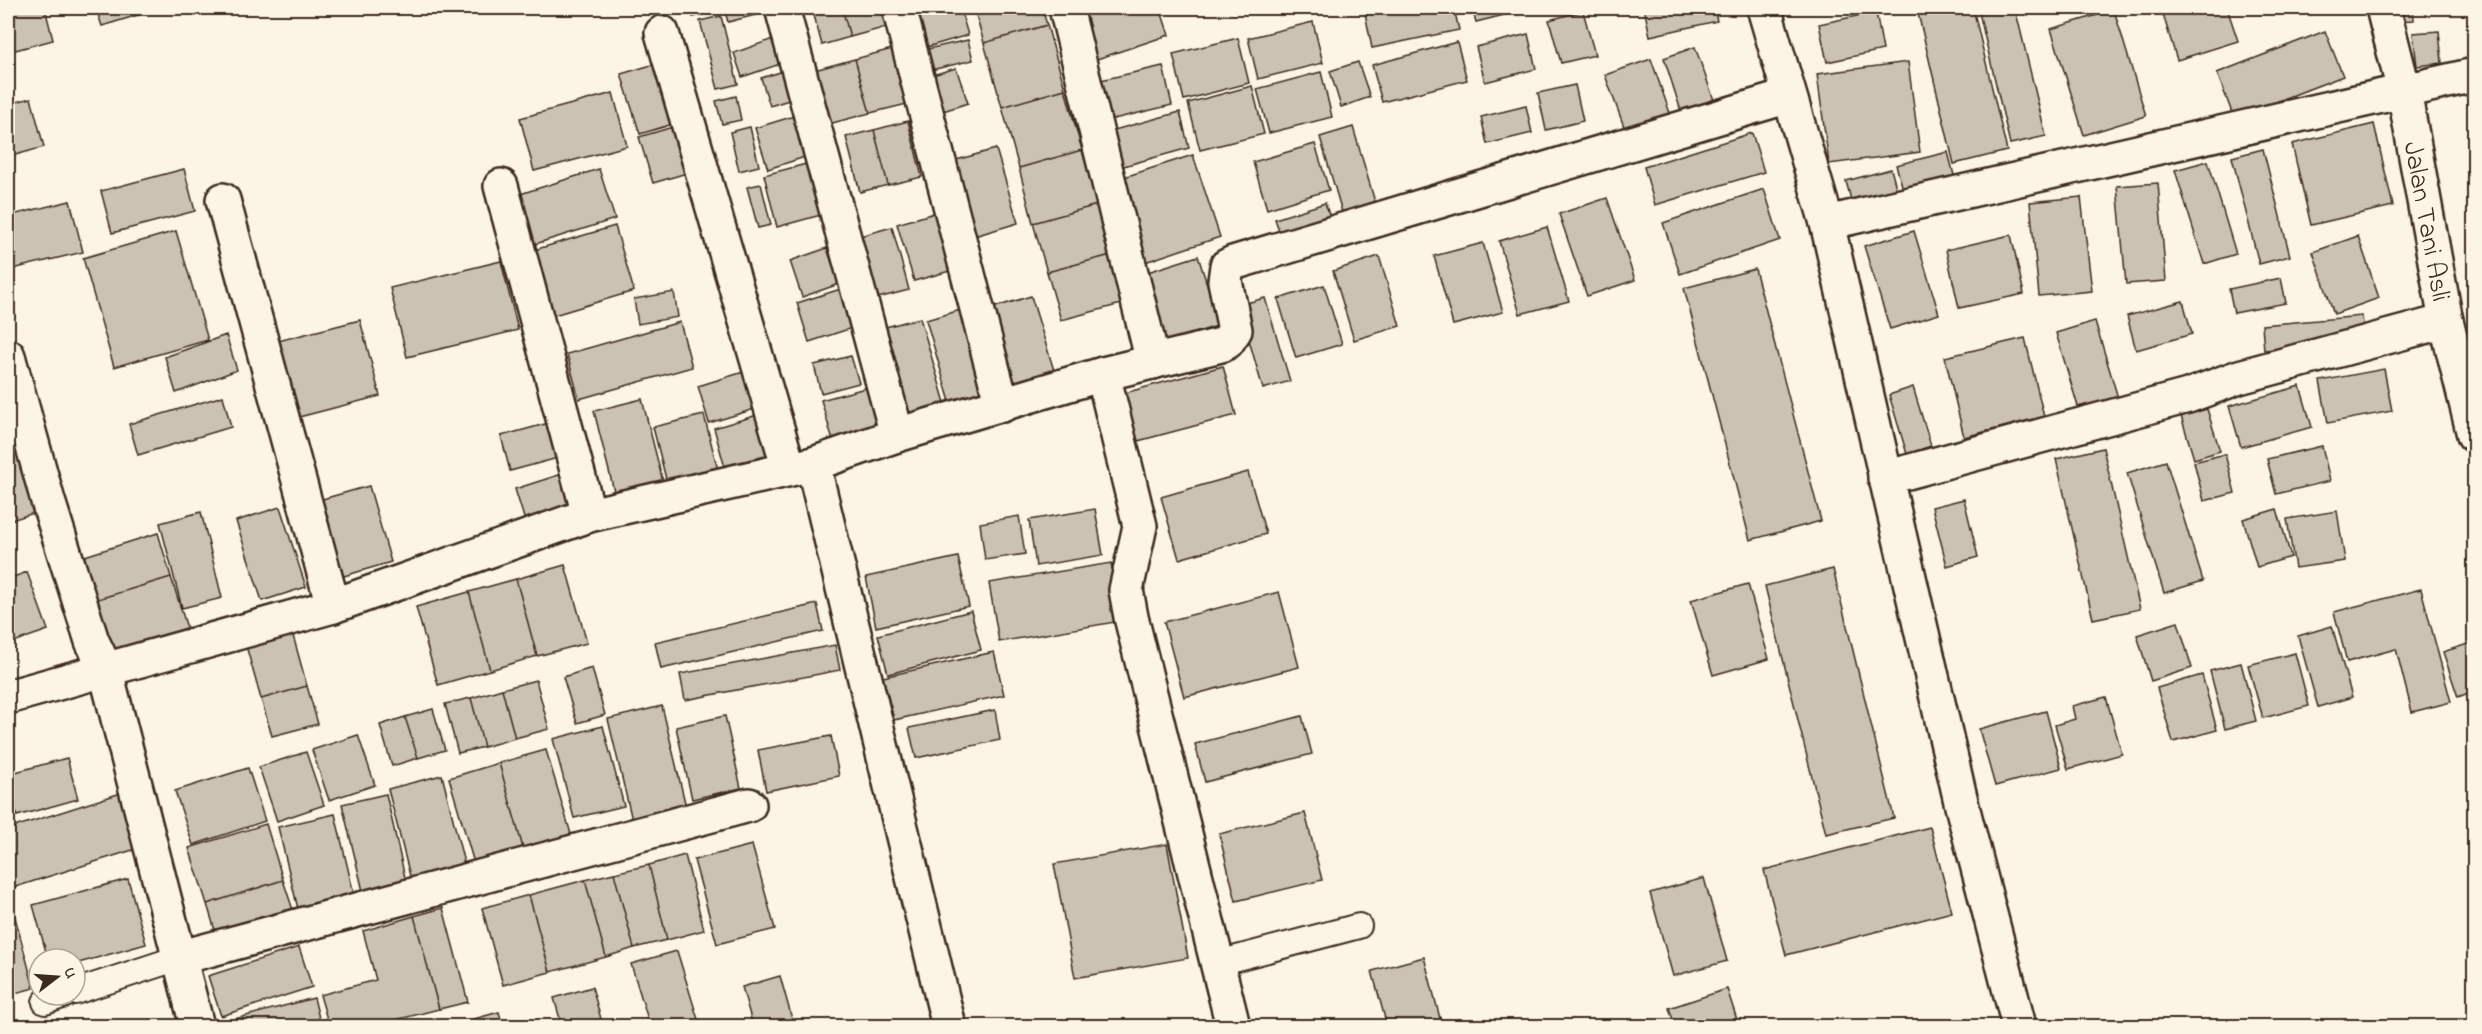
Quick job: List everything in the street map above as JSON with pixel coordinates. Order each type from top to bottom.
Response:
[{"type":"street","points":[[782,8],[897,435]]},
{"type":"street","points":[[899,8],[1002,405]]},
{"type":"street","points":[[1066,8],[1153,362]]},
{"type":"street","points":[[1764,8],[1827,223],[1962,806],[2019,1026]]},
{"type":"street","name":"Jalan Tani Asli","points":[[2383,8],[2404,91],[2446,321],[2475,435]]},
{"type":"street","points":[[662,33],[801,467],[949,1026]]},
{"type":"street","points":[[1827,223],[2475,75]]},
{"type":"street","points":[[8,697],[333,606],[589,515],[801,467],[897,435],[1103,374],[1227,342],[1235,330],[1225,273],[1227,266],[1233,263],[1788,96]]},
{"type":"street","points":[[501,186],[589,515]]},
{"type":"street","points":[[222,200],[333,606]]},
{"type":"street","points":[[1885,478],[2176,399],[2239,377],[2446,321]]},
{"type":"street","points":[[8,356],[48,501],[92,641],[105,668],[196,1026]]},
{"type":"street","points":[[1103,374],[1140,526],[1126,590],[1131,617],[1233,1026]]},
{"type":"street","points":[[178,958],[749,805]]},
{"type":"lane","points":[[1218,963],[1359,926]]},
{"type":"lane","points":[[87,988],[178,958]]},
{"type":"building","points":[[8,8],[45,8],[53,40],[8,52]]},
{"type":"building","points":[[96,8],[161,8],[102,26]]},
{"type":"building","points":[[691,8],[720,8],[721,10],[693,17]]},
{"type":"building","points":[[724,8],[774,8],[775,10],[728,22]]},
{"type":"building","points":[[812,8],[842,8],[850,37],[822,45]]},
{"type":"building","points":[[842,8],[890,8],[894,25],[850,37]]},
{"type":"building","points":[[908,8],[960,8],[968,35],[920,49]]},
{"type":"building","points":[[974,8],[1042,8],[1047,25],[984,43]]},
{"type":"building","points":[[1076,8],[1160,8],[1169,35],[1091,61]]},
{"type":"building","points":[[1364,8],[1454,8],[1459,30],[1372,48]]},
{"type":"building","points":[[1472,8],[1532,8],[1476,22]]},
{"type":"building","points":[[1644,8],[1714,8],[1717,21],[1650,36]]},
{"type":"building","points":[[1973,8],[2007,151],[1954,164],[1917,9]]},
{"type":"building","points":[[1978,8],[2015,8],[2046,136],[2010,144]]},
{"type":"building","points":[[2161,8],[2227,8],[2238,41],[2177,60]]},
{"type":"building","points":[[2394,8],[2413,8],[2414,20],[2396,21]]},
{"type":"building","points":[[2114,10],[2146,116],[2084,135],[2051,29]]},
{"type":"building","points":[[1583,11],[1595,55],[1561,63],[1549,20]]},
{"type":"building","points":[[1876,12],[1883,50],[1827,62],[1819,24]]},
{"type":"building","points":[[721,16],[738,84],[718,89],[700,21]]},
{"type":"building","points":[[1313,22],[1323,63],[1258,79],[1248,38]]},
{"type":"building","points":[[1047,25],[1065,89],[1002,107],[984,43]]},
{"type":"building","points":[[2325,31],[2343,76],[2234,118],[2217,73]]},
{"type":"building","points":[[2439,31],[2442,63],[2417,66],[2413,33]]},
{"type":"building","points":[[1528,34],[1536,69],[1485,82],[1476,47]]},
{"type":"building","points":[[784,35],[792,60],[742,77],[734,53]]},
{"type":"building","points":[[1238,38],[1249,83],[1184,100],[1173,54]]},
{"type":"building","points":[[968,40],[973,60],[927,71],[923,50]]},
{"type":"building","points":[[1457,42],[1467,80],[1382,102],[1372,65]]},
{"type":"building","points":[[1695,47],[1714,100],[1681,111],[1664,58]]},
{"type":"building","points":[[892,49],[907,104],[870,113],[855,59]]},
{"type":"building","points":[[855,59],[870,113],[821,126],[807,72]]},
{"type":"building","points":[[1651,59],[1671,116],[1626,132],[1605,75]]},
{"type":"building","points":[[665,61],[683,121],[640,134],[621,74]]},
{"type":"building","points":[[1358,62],[1370,97],[1341,107],[1330,71]]},
{"type":"building","points":[[1908,62],[1920,152],[1829,164],[1817,74]]},
{"type":"building","points":[[1163,66],[1172,105],[1101,122],[1092,82]]},
{"type":"building","points":[[956,68],[968,103],[937,113],[926,77]]},
{"type":"building","points":[[790,69],[798,97],[770,106],[761,78]]},
{"type":"building","points":[[1321,72],[1332,117],[1269,133],[1257,89]]},
{"type":"building","points":[[1575,85],[1583,121],[1546,130],[1538,93]]},
{"type":"building","points":[[1252,86],[1264,134],[1200,150],[1188,103]]},
{"type":"building","points":[[1065,89],[1082,150],[1019,168],[1002,107]]},
{"type":"building","points":[[613,93],[627,146],[534,171],[520,118]]},
{"type":"building","points":[[736,96],[741,120],[722,124],[716,101]]},
{"type":"building","points":[[31,98],[44,147],[8,157],[8,104]]},
{"type":"building","points":[[1526,106],[1532,133],[1487,144],[1481,117]]},
{"type":"building","points":[[1180,112],[1189,148],[1113,169],[1103,133]]},
{"type":"building","points":[[801,114],[814,154],[768,169],[755,128]]},
{"type":"building","points":[[908,121],[922,177],[888,185],[874,130]]},
{"type":"building","points":[[683,124],[697,170],[653,183],[639,137]]},
{"type":"building","points":[[2374,124],[2393,206],[2311,225],[2292,144]]},
{"type":"building","points":[[750,127],[759,166],[739,171],[730,132]]},
{"type":"building","points":[[1353,127],[1375,202],[1342,212],[1320,137]]},
{"type":"building","points":[[874,130],[888,185],[860,192],[846,137]]},
{"type":"building","points":[[1752,133],[1764,172],[1655,205],[1644,167]]},
{"type":"building","points":[[1315,144],[1329,190],[1267,209],[1253,162]]},
{"type":"building","points":[[996,149],[1018,223],[971,237],[949,162]]},
{"type":"building","points":[[2263,149],[2290,256],[2259,264],[2232,157]]},
{"type":"building","points":[[1082,150],[1097,205],[1033,223],[1019,168]]},
{"type":"building","points":[[1948,152],[1956,183],[1905,196],[1896,165]]},
{"type":"building","points":[[1193,155],[1220,237],[1142,263],[1115,180]]},
{"type":"building","points":[[2208,161],[2236,254],[2204,264],[2175,170]]},
{"type":"building","points":[[814,162],[828,213],[777,227],[764,175]]},
{"type":"building","points":[[184,169],[195,211],[112,233],[101,191]]},
{"type":"building","points":[[599,169],[615,219],[532,245],[517,195]]},
{"type":"building","points":[[1891,169],[1899,199],[1854,211],[1846,181]]},
{"type":"building","points":[[2158,183],[2166,281],[2126,284],[2117,186]]},
{"type":"building","points":[[761,184],[771,225],[758,228],[747,187]]},
{"type":"building","points":[[1764,189],[1780,240],[1680,274],[1663,223]]},
{"type":"building","points":[[2081,197],[2092,291],[2039,296],[2030,202]]},
{"type":"building","points":[[1607,198],[1635,280],[1587,296],[1559,214]]},
{"type":"building","points":[[70,201],[83,252],[8,270],[8,216]]},
{"type":"building","points":[[1325,203],[1331,220],[1281,236],[1275,219]]},
{"type":"building","points":[[1097,205],[1111,255],[1047,272],[1033,223]]},
{"type":"building","points":[[941,211],[957,269],[914,281],[897,224]]},
{"type":"building","points":[[615,226],[634,291],[554,315],[534,250]]},
{"type":"building","points":[[892,227],[909,290],[870,300],[853,238]]},
{"type":"building","points":[[1547,227],[1569,301],[1520,314],[1499,241]]},
{"type":"building","points":[[176,231],[208,340],[114,367],[83,258]]},
{"type":"building","points":[[1914,231],[1939,314],[1890,329],[1864,246]]},
{"type":"building","points":[[2011,235],[2024,294],[1959,308],[1946,250]]},
{"type":"building","points":[[2358,236],[2379,298],[2334,314],[2313,252]]},
{"type":"building","points":[[1483,243],[1503,312],[1453,325],[1434,256]]},
{"type":"building","points":[[827,248],[839,284],[802,297],[790,261]]},
{"type":"building","points":[[1111,255],[1125,303],[1061,320],[1047,272]]},
{"type":"building","points":[[1198,256],[1220,325],[1157,345],[1135,276]]},
{"type":"building","points":[[1379,256],[1400,326],[1354,340],[1333,271]]},
{"type":"building","points":[[501,261],[518,330],[407,357],[390,288]]},
{"type":"building","points":[[1755,269],[1821,521],[1750,540],[1684,288]]},
{"type":"building","points":[[2281,278],[2286,303],[2234,313],[2229,289]]},
{"type":"building","points":[[1324,285],[1342,344],[1296,358],[1278,299]]},
{"type":"building","points":[[847,287],[858,326],[809,342],[797,303]]},
{"type":"building","points":[[674,292],[678,317],[638,324],[634,299]]},
{"type":"building","points":[[1031,296],[1056,377],[1008,391],[983,311]]},
{"type":"building","points":[[1265,298],[1290,381],[1263,389],[1239,305]]},
{"type":"building","points":[[2183,301],[2192,334],[2136,350],[2127,316]]},
{"type":"building","points":[[971,307],[997,399],[953,412],[926,320]]},
{"type":"building","points":[[2362,316],[2365,341],[2264,350],[2262,325]]},
{"type":"building","points":[[920,318],[948,413],[901,425],[874,330]]},
{"type":"building","points":[[360,320],[380,396],[299,417],[278,341]]},
{"type":"building","points":[[2095,321],[2118,398],[2079,410],[2056,333]]},
{"type":"building","points":[[680,322],[692,367],[579,399],[567,354]]},
{"type":"building","points":[[226,335],[237,370],[176,393],[165,357]]},
{"type":"building","points":[[2025,338],[2044,417],[1964,437],[1945,357]]},
{"type":"building","points":[[851,356],[859,383],[821,393],[814,365]]},
{"type":"building","points":[[1223,366],[1236,415],[1134,442],[1121,394]]},
{"type":"building","points":[[2384,369],[2392,411],[2328,423],[2320,381]]},
{"type":"building","points":[[747,371],[758,408],[709,423],[698,386]]},
{"type":"building","points":[[873,386],[885,430],[834,444],[821,400]]},
{"type":"building","points":[[2300,386],[2312,427],[2241,447],[2229,406]]},
{"type":"building","points":[[1913,387],[1931,446],[1907,454],[1889,395]]},
{"type":"building","points":[[223,396],[231,427],[138,455],[129,424]]},
{"type":"building","points":[[642,399],[663,482],[615,495],[594,411]]},
{"type":"building","points":[[2207,409],[2220,451],[2194,459],[2181,416]]},
{"type":"building","points":[[761,414],[775,461],[727,475],[714,428]]},
{"type":"building","points":[[704,415],[719,474],[668,487],[653,427]]},
{"type":"building","points":[[549,423],[558,458],[510,471],[501,436]]},
{"type":"building","points":[[2322,446],[2330,481],[2276,494],[2267,459]]},
{"type":"building","points":[[2103,448],[2140,609],[2093,619],[2056,459]]},
{"type":"building","points":[[17,454],[34,513],[8,521],[8,457]]},
{"type":"building","points":[[2225,454],[2235,493],[2204,501],[2194,462]]},
{"type":"building","points":[[2166,461],[2203,581],[2164,593],[2127,473]]},
{"type":"building","points":[[1248,472],[1266,534],[1179,559],[1161,497]]},
{"type":"building","points":[[565,473],[575,506],[525,521],[515,489]]},
{"type":"building","points":[[369,486],[391,562],[334,579],[312,502]]},
{"type":"building","points":[[1964,499],[1978,557],[1947,566],[1932,507]]},
{"type":"building","points":[[280,507],[306,587],[262,601],[236,521]]},
{"type":"building","points":[[1095,509],[1103,555],[1036,566],[1029,520]]},
{"type":"building","points":[[2277,509],[2291,557],[2257,567],[2243,519]]},
{"type":"building","points":[[2337,511],[2345,561],[2295,568],[2287,519]]},
{"type":"building","points":[[201,512],[222,598],[182,608],[160,523]]},
{"type":"building","points":[[1019,516],[1025,554],[985,560],[980,523]]},
{"type":"building","points":[[158,533],[171,577],[85,603],[72,560]]},
{"type":"building","points":[[958,557],[969,606],[876,627],[866,577]]},
{"type":"building","points":[[1111,563],[1121,621],[999,642],[989,583]]},
{"type":"building","points":[[565,565],[587,643],[537,656],[516,579]]},
{"type":"building","points":[[1833,569],[1894,818],[1826,834],[1765,586]]},
{"type":"building","points":[[27,572],[48,630],[8,644],[8,579]]},
{"type":"building","points":[[171,577],[187,628],[102,654],[85,603]]},
{"type":"building","points":[[516,579],[537,656],[490,670],[469,592]]},
{"type":"building","points":[[1748,584],[1769,659],[1713,675],[1691,600]]},
{"type":"building","points":[[2421,589],[2451,702],[2412,712],[2396,649],[2347,662],[2334,612]]},
{"type":"building","points":[[469,592],[490,670],[438,685],[416,607]]},
{"type":"building","points":[[1279,592],[1299,667],[1184,697],[1164,622]]},
{"type":"building","points":[[817,604],[823,631],[661,669],[655,642]]},
{"type":"building","points":[[971,611],[981,650],[888,674],[878,635]]},
{"type":"building","points":[[289,621],[307,686],[261,699],[243,635]]},
{"type":"building","points":[[2178,622],[2192,668],[2151,681],[2137,635]]},
{"type":"building","points":[[2332,626],[2352,697],[2318,707],[2298,636]]},
{"type":"building","points":[[2474,642],[2474,691],[2458,697],[2443,652]]},
{"type":"building","points":[[835,645],[840,670],[685,700],[680,674]]},
{"type":"building","points":[[994,652],[1004,695],[894,720],[883,677]]},
{"type":"building","points":[[2295,653],[2309,706],[2263,718],[2248,665]]},
{"type":"building","points":[[2241,663],[2256,721],[2225,729],[2210,671]]},
{"type":"building","points":[[592,668],[605,715],[577,723],[563,677]]},
{"type":"building","points":[[2202,675],[2217,730],[2173,742],[2157,688]]},
{"type":"building","points":[[536,680],[549,729],[515,738],[502,689]]},
{"type":"building","points":[[307,686],[318,724],[272,736],[261,699]]},
{"type":"building","points":[[502,689],[515,738],[484,747],[471,698]]},
{"type":"building","points":[[2106,697],[2122,754],[2068,769],[2055,725],[2075,719],[2072,706]]},
{"type":"building","points":[[471,698],[484,747],[458,753],[445,704]]},
{"type":"building","points":[[662,706],[686,807],[632,820],[608,719]]},
{"type":"building","points":[[433,709],[445,750],[418,758],[405,717]]},
{"type":"building","points":[[995,710],[1000,740],[916,758],[909,728]]},
{"type":"building","points":[[2046,711],[2061,768],[1995,786],[1979,729]]},
{"type":"building","points":[[725,716],[741,788],[692,799],[676,727]]},
{"type":"building","points":[[1302,716],[1312,754],[1205,782],[1195,744]]},
{"type":"building","points":[[405,717],[418,758],[392,766],[380,725]]},
{"type":"building","points":[[603,726],[624,806],[574,818],[553,739]]},
{"type":"building","points":[[358,735],[375,785],[329,800],[312,750]]},
{"type":"building","points":[[831,736],[839,776],[766,791],[758,750]]},
{"type":"building","points":[[546,750],[571,834],[523,848],[499,763]]},
{"type":"building","points":[[306,752],[324,805],[277,821],[259,767]]},
{"type":"building","points":[[67,758],[78,799],[17,816],[8,774]]},
{"type":"building","points":[[499,763],[523,848],[474,863],[449,778]]},
{"type":"building","points":[[248,768],[265,821],[193,845],[175,791]]},
{"type":"building","points":[[442,775],[466,871],[412,884],[388,789]]},
{"type":"building","points":[[121,793],[139,848],[12,888],[8,873],[8,829]]},
{"type":"building","points":[[386,794],[406,882],[363,891],[342,804]]},
{"type":"building","points":[[1305,813],[1322,880],[1236,901],[1219,834]]},
{"type":"building","points":[[335,814],[356,903],[300,917],[278,827]]},
{"type":"building","points":[[266,824],[283,880],[207,904],[189,848]]},
{"type":"building","points":[[1930,827],[1952,912],[1786,955],[1764,870]]},
{"type":"building","points":[[1167,844],[1188,958],[1075,978],[1054,864]]},
{"type":"building","points":[[752,845],[775,929],[717,944],[694,860]]},
{"type":"building","points":[[685,855],[704,930],[667,940],[649,865]]},
{"type":"building","points":[[649,865],[667,940],[634,948],[614,873]]},
{"type":"building","points":[[614,873],[634,948],[606,957],[585,880]]},
{"type":"building","points":[[1704,878],[1727,961],[1673,976],[1650,893]]},
{"type":"building","points":[[128,879],[146,944],[87,961],[87,947],[45,947],[33,905]]},
{"type":"building","points":[[283,880],[294,913],[217,937],[207,904]]},
{"type":"building","points":[[585,880],[606,957],[550,972],[529,895]]},
{"type":"building","points":[[8,891],[27,962],[27,990],[8,995]]},
{"type":"building","points":[[529,895],[550,972],[503,985],[482,908]]},
{"type":"building","points":[[443,908],[468,1002],[439,1009],[414,916]]},
{"type":"building","points":[[414,916],[439,1009],[372,1026],[329,1026],[320,995],[376,980],[363,931]]},
{"type":"building","points":[[299,947],[312,987],[221,1016],[208,976]]},
{"type":"building","points":[[677,951],[700,1026],[650,1026],[631,964]]},
{"type":"building","points":[[1424,957],[1442,1026],[1387,1026],[1372,971]]},
{"type":"building","points":[[780,976],[794,1026],[753,1026],[742,987]]},
{"type":"building","points":[[592,987],[603,1026],[562,1026],[554,998]]},
{"type":"building","points":[[1727,989],[1739,1026],[1675,1026],[1669,1008]]},
{"type":"building","points":[[314,998],[321,1026],[224,1026],[223,1022]]},
{"type":"building","points":[[499,1012],[503,1026],[449,1026]]}]
